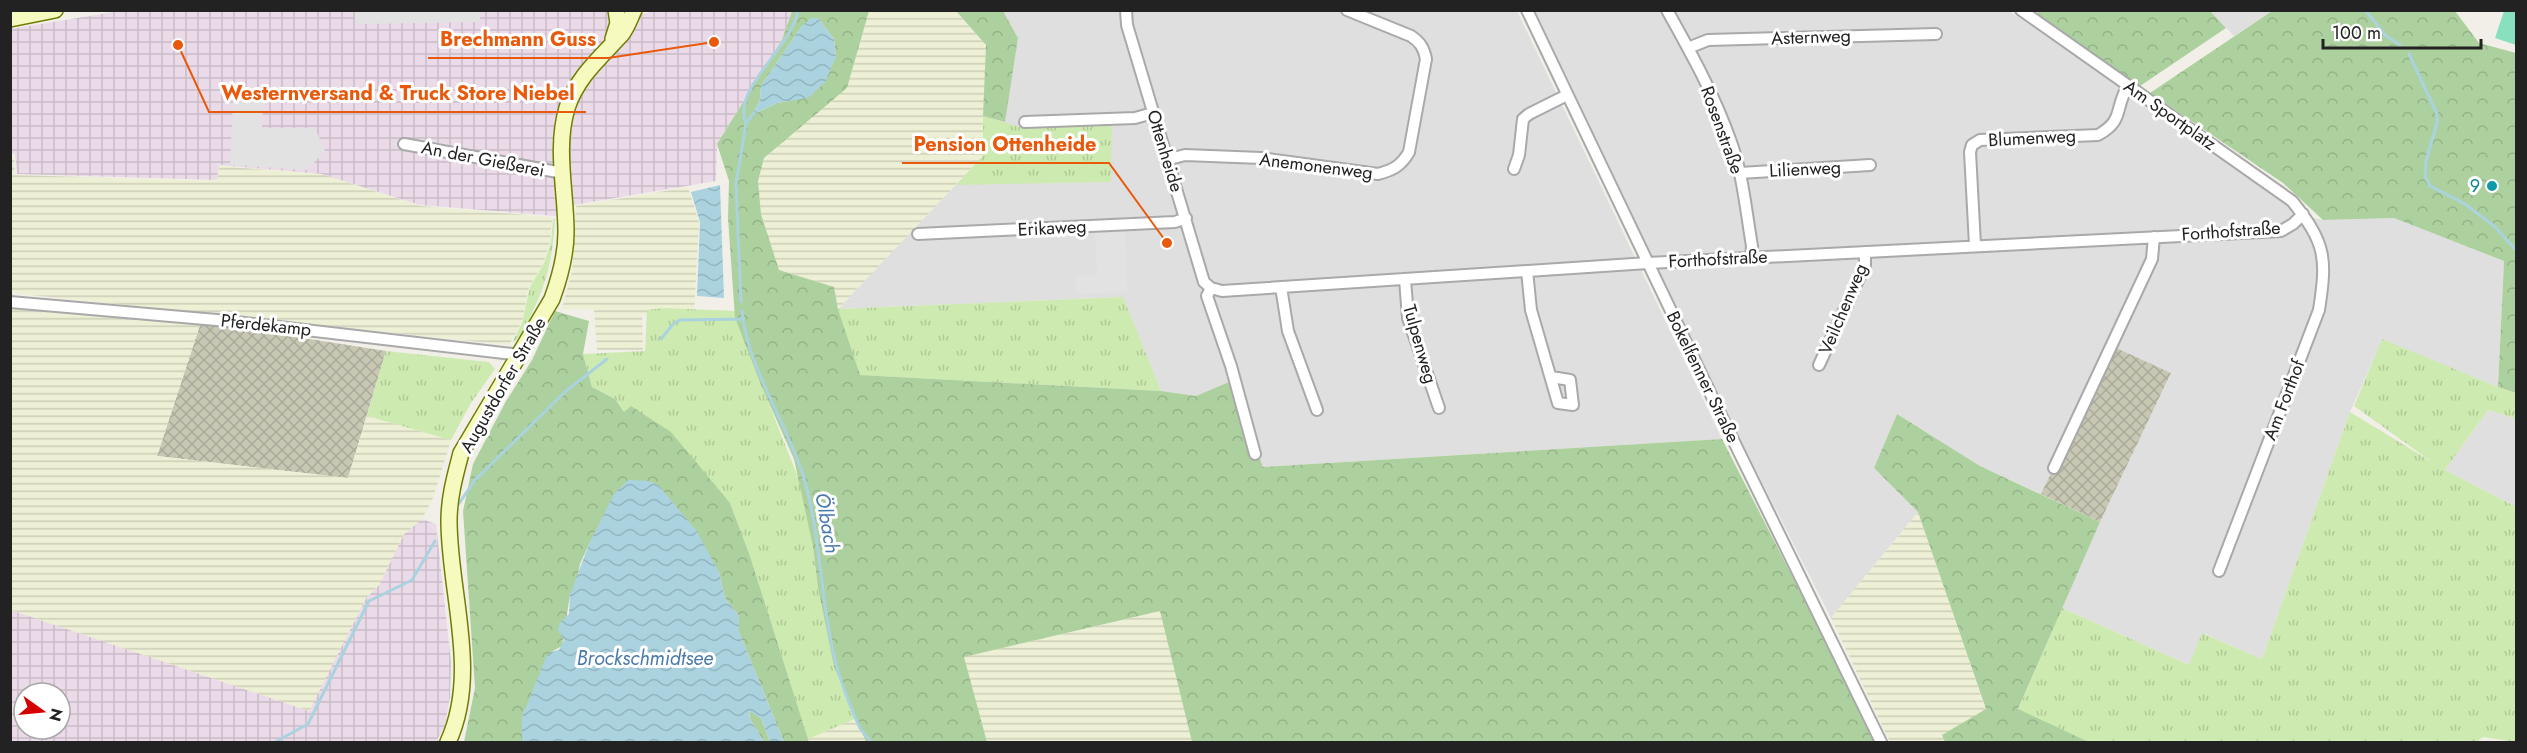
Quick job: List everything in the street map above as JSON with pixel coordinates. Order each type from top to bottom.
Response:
[{"type":"main road","points":[[10,19],[55,10]]},
{"type":"main road","points":[[613,42],[618,23],[616,10]]},
{"type":"main road","name":"Augustdorfer Straße","points":[[448,742],[454,729],[461,698],[462,663],[449,522],[453,480],[461,453],[520,357],[552,299],[562,269],[566,233],[562,133],[567,108],[588,69],[621,35],[634,10]]},
{"type":"street","name":"Ottenheide","points":[[1126,10],[1127,25],[1166,160],[1186,218],[1204,282],[1211,288],[1207,296],[1231,366],[1255,453]]},
{"type":"street","name":"Anemonenweg","points":[[1166,160],[1185,155],[1261,158],[1378,174],[1396,168],[1409,152],[1426,59],[1424,50],[1419,41],[1411,36],[1347,10]]},
{"type":"street","name":"Bokelfenner Straße","points":[[1527,10],[1881,742]]},
{"type":"street","name":"Rosenstraße","points":[[1667,10],[1714,100],[1731,144],[1740,173],[1752,246],[1751,257]]},
{"type":"street","name":"Am Sportplatz","points":[[2020,10],[2292,201],[2313,227]]},
{"type":"street","name":"Asternweg","points":[[1688,48],[1708,40],[1936,34]]},
{"type":"street","name":"Blumenweg","points":[[1975,245],[1970,152],[1972,145],[1980,140],[2098,135],[2111,128],[2117,117],[2121,97],[2128,86]]},
{"type":"street","points":[[1514,169],[1523,119],[1567,95]]},
{"type":"street","points":[[1025,122],[1135,118],[1153,113]]},
{"type":"street","name":"An der Gießerei","points":[[404,144],[563,173]]},
{"type":"street","name":"Lilienweg","points":[[1740,173],[1870,165]]},
{"type":"street","name":"Forthofstraße","points":[[1281,287],[1751,257],[2281,231],[2303,214]]},
{"type":"street","name":"Erikaweg","points":[[918,234],[1175,222],[1186,218]]},
{"type":"street","name":"Am Forthof","points":[[2219,571],[2319,310],[2323,281],[2323,252],[2313,227]]},
{"type":"street","points":[[2054,468],[2152,259],[2154,237]]},
{"type":"street","name":"Veilchenweg","points":[[1819,365],[1865,265],[1865,252]]},
{"type":"street","points":[[1527,271],[1531,310],[1551,377]]},
{"type":"street","name":"Tulpenweg","points":[[1405,279],[1408,318],[1439,408]]},
{"type":"street","points":[[1211,288],[1221,291],[1281,287],[1288,331],[1317,411]]},
{"type":"street","name":"Pferdekamp","points":[[10,302],[228,321],[512,354],[520,357]]},
{"type":"shaded area","points":[[126,10],[618,10],[630,15],[648,13],[651,10],[792,11],[782,40],[717,144],[716,181],[574,205],[555,216],[420,205],[321,174],[219,165],[217,180],[17,174],[15,154],[11,154],[10,29]]},
{"type":"shaded area","points":[[355,11],[480,11],[480,22],[355,24]]},
{"type":"shaded area","points":[[869,11],[956,11],[986,45],[983,156],[838,309],[834,287],[779,270],[761,214],[758,181],[764,158],[847,88]]},
{"type":"shaded area","points":[[1003,11],[1517,11],[1722,439],[1263,467],[1229,383],[1196,396],[1161,391],[1122,297],[838,309],[983,156],[983,116],[1004,122],[1018,38]]},
{"type":"shaded area","points":[[1535,11],[2009,11],[2284,200],[2292,208],[2292,213],[2323,220],[2394,218],[2504,261],[2498,387],[2382,340],[2350,412],[2262,659],[2203,633],[2189,665],[2062,608],[2100,522],[2171,374],[2051,473],[2041,494],[1980,466],[1897,414],[1874,468],[1918,512],[1831,618],[1731,421]]},
{"type":"shaded area","points":[[2210,11],[2272,11],[2234,36]]},
{"type":"shaded area","points":[[233,101],[263,103],[262,128],[315,128],[325,151],[307,170],[230,165]]},
{"type":"shaded area","points":[[11,157],[14,157],[15,175],[217,181],[219,166],[321,174],[421,206],[552,217],[550,242],[543,264],[529,287],[522,322],[509,345],[11,293]]},
{"type":"shaded area","points":[[688,187],[699,222],[694,314],[642,314],[643,350],[597,350],[594,310],[562,309],[572,271],[576,206]]},
{"type":"shaded area","points":[[1125,232],[1127,292],[1076,294],[1075,276],[1097,275],[1095,233]]},
{"type":"shaded area","points":[[11,306],[201,322],[157,456],[348,478],[367,416],[451,440],[433,498],[422,519],[404,534],[379,585],[366,598],[309,711],[11,610]]},
{"type":"shaded area","points":[[201,322],[386,351],[348,478],[157,456]]},
{"type":"shaded area","points":[[2114,347],[2171,373],[2100,522],[2041,494],[2051,473],[2057,469]]},
{"type":"shaded area","points":[[2488,410],[2514,418],[2516,507],[2445,470]]},
{"type":"shaded area","points":[[1918,512],[1986,710],[1943,735],[1945,742],[1890,742],[1831,618]]},
{"type":"shaded area","points":[[422,519],[436,524],[451,662],[450,697],[445,725],[437,740],[442,742],[11,742],[11,610],[309,711],[366,598],[379,585],[404,534]]},
{"type":"shaded area","points":[[1161,611],[1192,742],[987,742],[963,657]]},
{"type":"shaded area","points":[[855,719],[866,742],[809,742],[808,739]]},
{"type":"green space","points":[[2040,10],[2210,11],[2226,28],[2140,86],[2036,15]]},
{"type":"green space","points":[[792,11],[869,11],[847,88],[764,158],[758,181],[761,214],[779,270],[834,287],[838,309],[860,375],[1161,391],[1196,396],[1229,382],[1263,467],[1722,439],[1877,742],[1192,742],[1160,611],[964,657],[987,742],[866,742],[834,667],[818,588],[813,547],[794,459],[761,385],[735,318],[728,218],[729,181],[717,144],[782,40]],"holes":[[[818,18],[834,39],[836,57],[789,101],[777,103],[752,115],[760,100],[761,86],[801,27]]]},
{"type":"green space","points":[[956,11],[1003,11],[1018,38],[1005,122],[983,116],[986,45]]},
{"type":"green space","points":[[2272,11],[2455,11],[2479,43],[2516,53],[2516,393],[2498,387],[2504,261],[2394,218],[2323,220],[2283,183],[2150,93]]},
{"type":"green space","points":[[2504,11],[2516,11],[2516,45],[2495,38]]},
{"type":"green space","points":[[983,116],[1023,128],[1037,125],[1112,122],[1111,182],[956,185],[983,156]]},
{"type":"green space","points":[[553,219],[555,219],[553,244],[546,278],[526,326],[512,343],[522,323],[530,287],[544,263],[551,242]]},
{"type":"green space","points":[[1123,297],[1161,391],[859,375],[838,309]]},
{"type":"green space","points":[[664,308],[735,311],[735,318],[799,480],[834,667],[855,719],[808,739],[750,556],[730,503],[624,412],[615,399],[592,387],[583,354],[645,351],[647,310]]},
{"type":"green space","points":[[555,311],[589,321],[583,354],[592,387],[615,399],[624,412],[631,406],[671,432],[730,503],[750,556],[809,742],[784,742],[739,632],[739,616],[725,598],[719,572],[649,481],[628,481],[589,544],[580,564],[576,585],[570,595],[562,646],[551,652],[522,717],[522,742],[464,742],[475,688],[463,511],[473,464],[505,403],[532,360]]},
{"type":"green space","points":[[2382,339],[2516,393],[2516,427],[2514,418],[2488,410],[2445,470],[2516,507],[2516,742],[2483,737],[2476,742],[2089,742],[2018,710],[2062,608],[2189,665],[2202,633],[2262,659],[2350,412],[2432,462],[2354,406]]},
{"type":"green space","points":[[386,351],[489,362],[495,369],[471,403],[451,440],[367,416]]},
{"type":"green space","points":[[1897,414],[1980,466],[2100,522],[2018,709],[2089,742],[1945,742],[1942,735],[1986,709],[1918,512],[1874,468]]},
{"type":"green space","points":[[749,710],[761,718],[770,742],[764,742],[750,719]]},
{"type":"water","points":[[811,18],[818,18],[834,39],[836,57],[825,82],[808,98],[777,103],[752,115],[760,100],[761,86],[801,27]]},
{"type":"water","points":[[720,185],[724,298],[697,296],[700,222],[691,192]]},
{"type":"water","name":"Brockschmidtsee","points":[[628,480],[649,481],[659,486],[696,530],[719,572],[725,598],[739,616],[739,632],[784,742],[770,742],[761,718],[749,711],[750,719],[764,742],[522,742],[522,717],[546,657],[551,652],[559,650],[564,640],[558,630],[560,623],[569,614],[570,595],[589,544],[614,494]]},
{"type":"waterway","name":"Ölbach","points":[[746,123],[744,110],[747,96],[786,38],[794,24],[798,10]]},
{"type":"waterway","points":[[2365,10],[2385,35],[2400,45]]},
{"type":"waterway","points":[[2409,54],[2437,114],[2437,123],[2426,161],[2425,176],[2430,186],[2465,204],[2494,226],[2516,250]]},
{"type":"waterway","name":"Ölbach","points":[[741,302],[736,184],[746,123],[754,113]]},
{"type":"waterway","name":"Ölbach","points":[[742,311],[751,352],[804,478],[813,517],[835,660],[855,717],[871,742]]},
{"type":"waterway","points":[[661,339],[674,323],[680,320],[742,319]]},
{"type":"waterway","points":[[458,505],[475,480],[566,391],[607,359]]},
{"type":"waterway","points":[[275,742],[308,724],[369,601],[412,580],[435,541]]},
{"type":"place","name":"Brechmann Guss","points":[[714,42]]},
{"type":"place","name":"Westernversand & Truck Store Niebel","points":[[178,45]]},
{"type":"place","name":"9","points":[[2492,186]]},
{"type":"place","name":"Pension Ottenheide","points":[[1167,243]]}]
